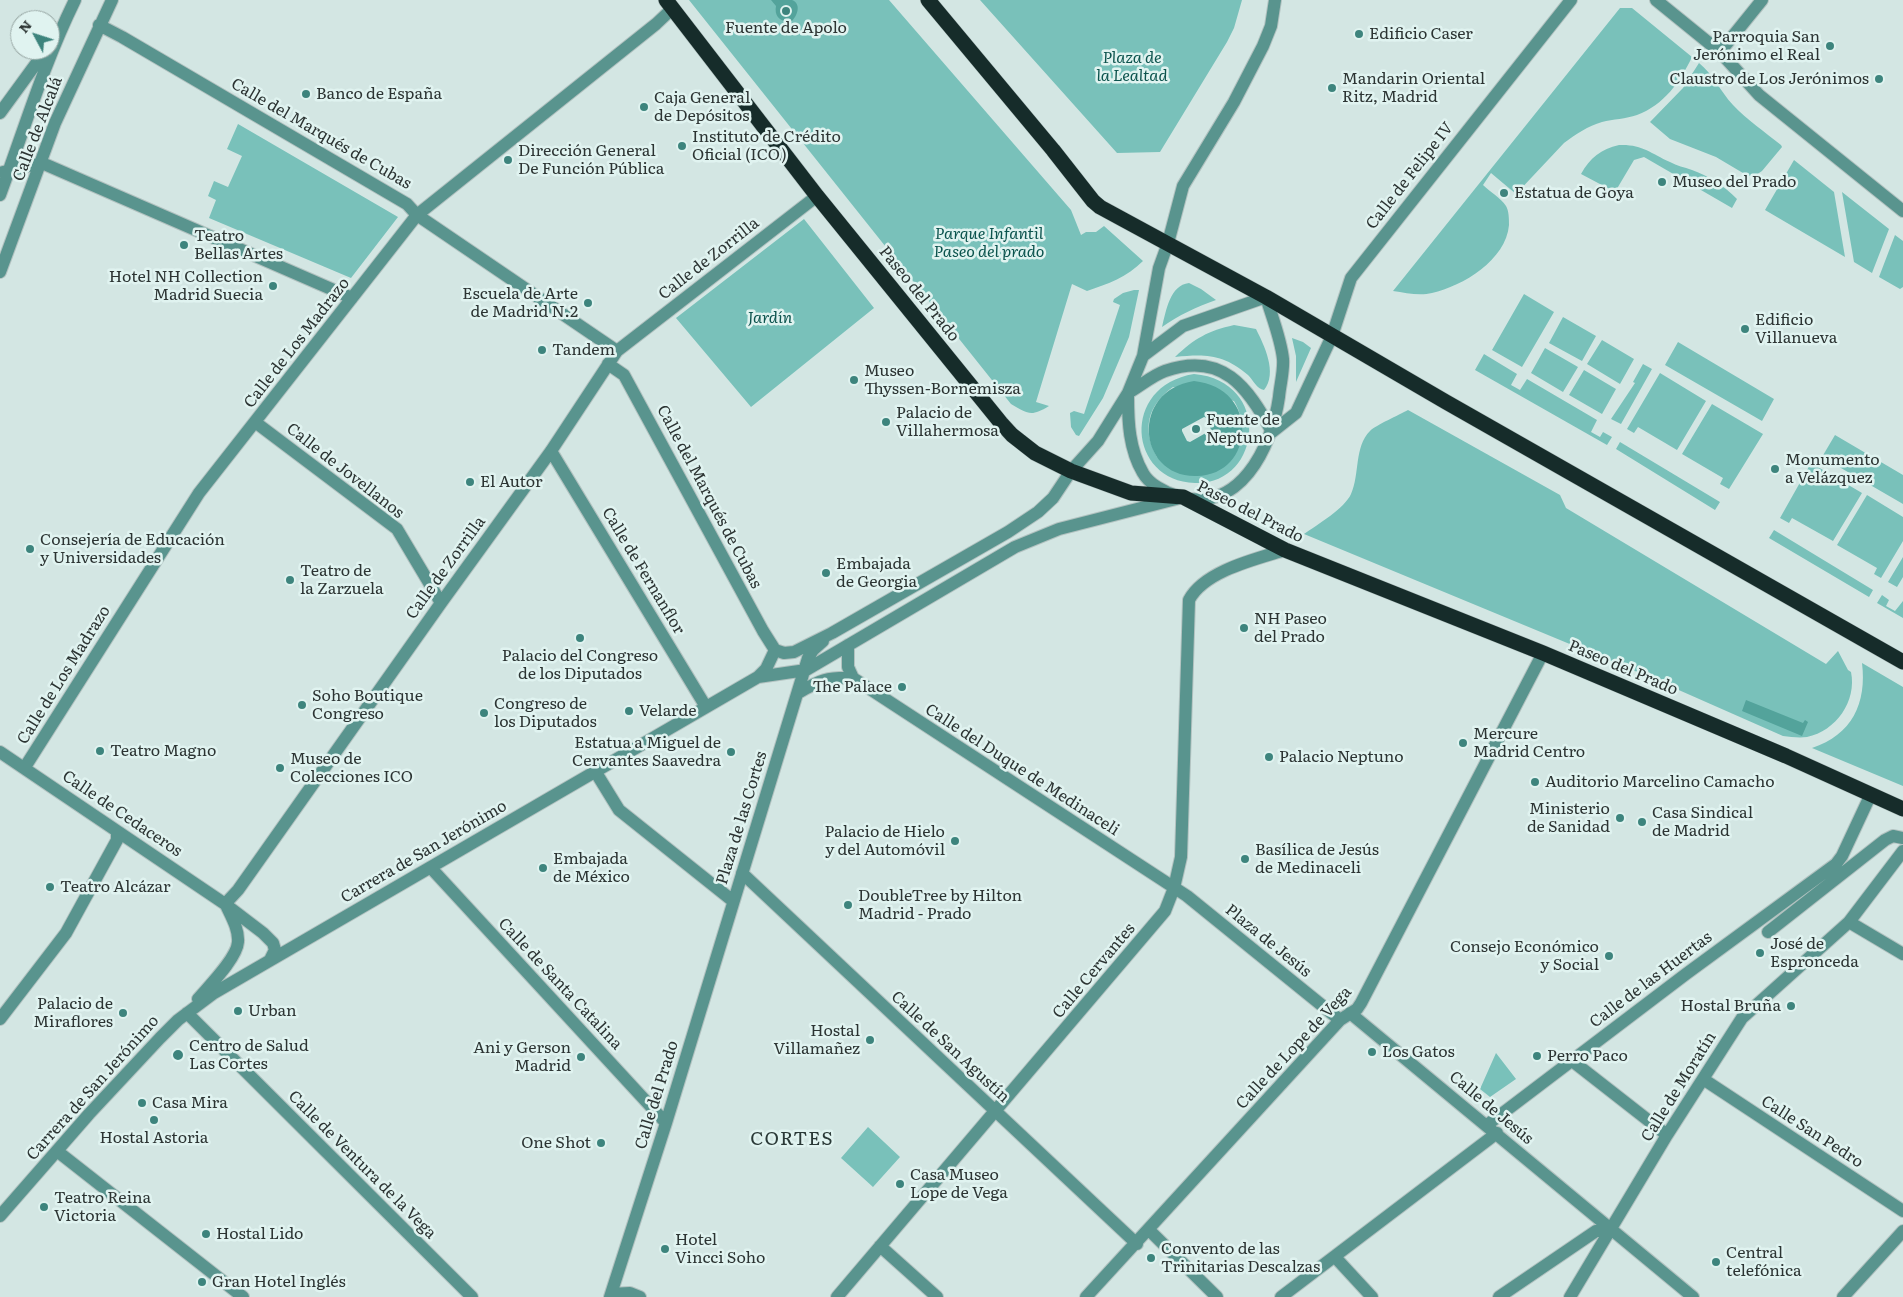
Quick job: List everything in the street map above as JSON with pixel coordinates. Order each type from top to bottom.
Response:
[{"type":"highway","points":[[928,0],[1093,201],[1111,215],[1168,243],[1266,297],[1446,402],[1903,662]]},
{"type":"highway","name":"Paseo del Prado","points":[[670,4],[817,196],[1000,423],[1035,454],[1071,471],[1131,493],[1183,498],[1285,550],[1543,653],[1786,756],[1903,809]]},
{"type":"street","name":"Calle de Alcalá","points":[[0,196],[5,171],[61,28],[75,0]]},
{"type":"street","name":"Calle de Alcalá","points":[[0,272],[42,163],[55,123],[112,0]]},
{"type":"street","points":[[1183,498],[1161,489],[1144,474],[1132,447],[1128,414],[1128,393],[1143,356],[1159,268],[1168,243],[1183,186],[1234,102],[1263,46],[1271,26],[1275,0]]},
{"type":"street","name":"Calle de Felipe IV","points":[[1272,432],[1296,413],[1332,336],[1351,278],[1571,0]]},
{"type":"street","points":[[1656,0],[1720,52],[1759,95],[1903,211]]},
{"type":"street","points":[[1720,52],[1762,0]]},
{"type":"street","name":"Calle de Los Madrazo","points":[[25,768],[199,493],[417,215],[656,24],[670,4]]},
{"type":"street","name":"Calle del Marqués de Cubas","points":[[100,25],[408,204],[417,215],[617,351]]},
{"type":"street","points":[[0,113],[39,60]]},
{"type":"street","points":[[5,171],[42,163],[352,298]]},
{"type":"street","name":"Calle de Zorrilla","points":[[225,904],[238,890],[440,603],[551,451],[617,351],[817,196]]},
{"type":"street","points":[[758,677],[806,670],[1015,547],[1058,529],[1183,498],[1218,495],[1234,487],[1254,467],[1272,432],[1283,360],[1266,297],[1183,326],[1143,356]]},
{"type":"street","name":"Calle del Marqués de Cubas","points":[[608,364],[624,375],[762,630],[775,650]]},
{"type":"street","points":[[1128,393],[1162,372],[1187,366],[1212,367],[1228,374],[1241,385],[1272,432]]},
{"type":"street","name":"Plaza de las Cortes","points":[[775,650],[784,653],[794,652],[832,633],[1008,532],[1038,512],[1053,498],[1071,471],[1098,441],[1128,393]]},
{"type":"street","name":"Calle de Jovellanos","points":[[255,422],[397,530],[440,603]]},
{"type":"street","name":"Calle de Fernanflor","points":[[551,451],[706,707]]},
{"type":"street","name":"Calle Cervantes","points":[[837,1297],[1165,911],[1174,888],[1181,857],[1190,600],[1194,591],[1204,582],[1219,574],[1285,550]]},
{"type":"street","name":"Plaza de las Cortes","points":[[595,771],[619,810],[733,901],[806,670],[808,658],[813,650],[832,633]]},
{"type":"street","points":[[798,693],[828,678],[853,678],[848,668],[848,645]]},
{"type":"street","points":[[595,771],[758,677],[766,669],[775,650]]},
{"type":"street","name":"Calle de Lope de Vega","points":[[1086,1297],[1345,1017],[1357,1009],[1543,653]]},
{"type":"street","name":"Calle del Duque de Medinaceli","points":[[853,678],[1174,888]]},
{"type":"street","name":"Calle de Cedaceros","points":[[0,752],[225,904]]},
{"type":"street","name":"Carrera de San Jerónimo","points":[[0,1216],[160,1038],[187,1013],[214,993],[595,771]]},
{"type":"street","name":"Calle de las Huertas","points":[[1281,1297],[1335,1257],[1492,1129],[1571,1060],[1836,864],[1842,856],[1871,794]]},
{"type":"street","points":[[0,1019],[66,933],[117,840],[117,831]]},
{"type":"street","points":[[1768,932],[1885,840],[1893,836],[1903,838]]},
{"type":"street","name":"Calle de Moratín","points":[[1570,1297],[1667,1135],[1742,1018],[1849,922],[1903,851]]},
{"type":"street","name":"Calle de Santa Catalina","points":[[431,868],[666,1123]]},
{"type":"street","name":"Calle de San Agustín","points":[[742,873],[1137,1244]]},
{"type":"street","name":"Plaza de Jesús","points":[[1174,888],[1345,1017]]},
{"type":"street","name":"Calle del Prado","points":[[611,1295],[666,1123],[733,901]]},
{"type":"street","points":[[225,904],[273,943],[275,950],[270,960]]},
{"type":"street","points":[[187,1013],[234,955],[238,943],[237,933],[225,904]]},
{"type":"street","points":[[1849,922],[1903,954]]},
{"type":"street","name":"Calle de Ventura de la Vega","points":[[187,1013],[472,1297]]},
{"type":"street","name":"Calle de Jesús","points":[[1345,1017],[1492,1129],[1610,1230],[1693,1297]]},
{"type":"street","points":[[1571,1060],[1667,1135]]},
{"type":"street","name":"Calle San Pedro","points":[[1703,1079],[1903,1211]]},
{"type":"street","points":[[56,1152],[243,1297]]},
{"type":"street","points":[[1149,1230],[1217,1297]]},
{"type":"street","points":[[1499,1297],[1596,1230],[1610,1230]]},
{"type":"street","points":[[1843,1297],[1903,1232]]},
{"type":"street","points":[[880,1246],[936,1297]]},
{"type":"street","points":[[1335,1257],[1372,1297]]},
{"type":"street","points":[[611,1295],[630,1294],[640,1297]]},
{"type":"green space","name":"Parque Infantil Paseo del prado","points":[[689,0],[889,0],[1071,210],[1081,235],[1086,232],[1096,232],[1104,226],[1143,261],[1124,276],[1087,291],[1072,284],[1036,402],[1049,406],[1038,412],[1030,413],[1011,404]]},
{"type":"green space","name":"Plaza de la Lealtad","points":[[980,0],[1242,0],[1234,28],[1227,42],[1160,152],[1117,153]]},
{"type":"green space","points":[[1620,8],[1632,8],[1692,57],[1670,92],[1647,111],[1597,124],[1573,136],[1564,143],[1516,194],[1491,173],[1483,185],[1506,206],[1509,225],[1506,238],[1491,260],[1469,278],[1444,290],[1423,294],[1393,291]]},
{"type":"green space","points":[[1699,63],[1738,110],[1781,145],[1782,147],[1762,171],[1756,175],[1748,176],[1716,157],[1670,139],[1650,122],[1683,88]]},
{"type":"green space","points":[[238,124],[398,217],[351,278],[209,218],[216,200],[208,196],[214,181],[228,187],[242,156],[227,149]]},
{"type":"green space","points":[[1619,145],[1634,146],[1646,150],[1675,165],[1698,172],[1716,182],[1737,199],[1732,208],[1644,157],[1634,160],[1615,192],[1581,174],[1588,163],[1597,155]]},
{"type":"green space","points":[[1794,160],[1834,192],[1845,257],[1765,210]]},
{"type":"green space","points":[[1842,192],[1889,229],[1872,273],[1854,262]]},
{"type":"green space","name":"Jardín","points":[[804,219],[874,308],[751,407],[676,318]]},
{"type":"green space","points":[[1895,235],[1903,241],[1903,287],[1900,289],[1879,277]]},
{"type":"green space","points":[[1189,283],[1216,300],[1188,312],[1162,327],[1167,307],[1173,294],[1177,288]]},
{"type":"green space","points":[[1139,290],[1129,337],[1103,398],[1079,436],[1076,435],[1071,427],[1070,413],[1074,411],[1084,414],[1120,305],[1113,302],[1114,299],[1123,293]]},
{"type":"green space","points":[[1524,294],[1554,312],[1522,367],[1492,350]]},
{"type":"green space","points":[[1563,317],[1596,336],[1582,361],[1549,343]]},
{"type":"green space","points":[[1234,325],[1256,329],[1266,351],[1270,367],[1270,376],[1264,390],[1257,386],[1239,368],[1222,359],[1205,356],[1175,357],[1202,336]]},
{"type":"green space","points":[[1292,338],[1303,342],[1311,348],[1296,382],[1296,356]]},
{"type":"green space","points":[[1602,340],[1634,359],[1620,384],[1587,364]]},
{"type":"green space","points":[[1678,342],[1774,399],[1762,421],[1665,365]]},
{"type":"green space","points":[[1545,348],[1578,367],[1563,392],[1531,373]]},
{"type":"green space","points":[[1484,354],[1517,374],[1511,385],[1520,390],[1527,379],[1597,420],[1591,432],[1600,437],[1603,432],[1612,437],[1607,445],[1475,370]]},
{"type":"green space","points":[[1643,364],[1652,369],[1621,424],[1611,419],[1635,383],[1633,382]]},
{"type":"green space","points":[[1584,370],[1616,389],[1602,414],[1569,395]]},
{"type":"green space","points":[[1660,373],[1706,401],[1677,450],[1638,427],[1634,433],[1627,429]]},
{"type":"green space","points":[[1194,374],[1219,381],[1237,394],[1247,412],[1249,432],[1245,451],[1234,468],[1217,479],[1195,483],[1173,478],[1156,467],[1146,451],[1142,432],[1144,413],[1154,396],[1170,382]],"holes":[[[1173,387],[1234,401],[1241,417],[1242,433],[1238,448],[1228,463],[1157,457],[1150,437],[1150,419],[1157,402]]]},
{"type":"green space","points":[[1712,404],[1763,434],[1729,489],[1720,484],[1723,478],[1682,454]]},
{"type":"green space","points":[[1408,410],[1560,495],[1566,508],[1826,664],[1838,651],[1851,672],[1852,683],[1851,694],[1842,713],[1827,728],[1817,734],[1807,737],[1783,736],[1647,676],[1304,534],[1330,516],[1348,499],[1356,478],[1359,453],[1365,437],[1370,431]]},
{"type":"green space","points":[[1835,435],[1903,475],[1903,504],[1822,457]]},
{"type":"green space","points":[[1620,442],[1720,502],[1715,510],[1616,449]]},
{"type":"green space","points":[[1811,463],[1862,493],[1833,541],[1792,518],[1789,523],[1780,518]]},
{"type":"green space","points":[[1867,495],[1903,517],[1903,541],[1881,578],[1874,574],[1877,568],[1837,545]]},
{"type":"green space","points":[[1774,530],[1873,590],[1869,597],[1769,538]]},
{"type":"green space","points":[[1903,557],[1903,577],[1897,587],[1888,582]]},
{"type":"green space","points":[[1882,595],[1889,600],[1886,606],[1895,611],[1903,601],[1903,618],[1877,603]]},
{"type":"green space","points":[[1862,663],[1903,687],[1903,786],[1812,748],[1837,735],[1854,716],[1862,691]]},
{"type":"green space","points":[[1496,1053],[1516,1079],[1490,1097],[1480,1089]]},
{"type":"green space","points":[[868,1127],[900,1157],[873,1187],[841,1158]]},
{"type":"shaded area","name":"Fuente de Apolo","points":[[771,0],[792,0],[797,4],[798,10],[792,21],[781,20],[777,16],[776,6]]},
{"type":"shaded area","points":[[1194,381],[1216,387],[1231,399],[1240,414],[1242,431],[1239,447],[1230,462],[1216,472],[1197,476],[1177,473],[1162,463],[1153,449],[1149,433],[1151,416],[1159,400],[1173,388]],"holes":[[[1204,417],[1207,418],[1211,430],[1190,442],[1187,441],[1182,429]]]},
{"type":"shaded area","points":[[1746,700],[1803,723],[1805,720],[1808,722],[1802,736],[1742,711]]},
{"type":"place","name":"Fuente de Apolo","points":[[786,11]]},
{"type":"place","name":"Edificio Caser","points":[[1359,34]]},
{"type":"place","name":"Parroquia San Jerónimo el Real","points":[[1830,46]]},
{"type":"place","name":"Claustro de Los Jerónimos","points":[[1879,79]]},
{"type":"place","name":"Mandarin Oriental Ritz, Madrid","points":[[1332,88]]},
{"type":"place","name":"Banco de España","points":[[306,94]]},
{"type":"place","name":"Caja General de Depósitos","points":[[644,107]]},
{"type":"place","name":"Instituto de Crédito Oficial (ICO)","points":[[682,146]]},
{"type":"place","name":"Dirección General De Función Pública","points":[[508,160]]},
{"type":"place","name":"Museo del Prado","points":[[1662,182]]},
{"type":"place","name":"Estatua de Goya","points":[[1504,193]]},
{"type":"place","name":"Teatro Bellas Artes","points":[[184,245]]},
{"type":"place","name":"Hotel NH Collection Madrid Suecia","points":[[273,286]]},
{"type":"place","name":"Escuela de Arte de Madrid N.2","points":[[588,303]]},
{"type":"place","name":"Edificio Villanueva","points":[[1745,329]]},
{"type":"place","name":"Tandem","points":[[542,350]]},
{"type":"place","name":"Museo Thyssen-Bornemisza","points":[[854,380]]},
{"type":"place","name":"Palacio de Villahermosa","points":[[886,422]]},
{"type":"place","name":"Fuente de Neptuno","points":[[1196,429]]},
{"type":"place","name":"Monumento a Velázquez","points":[[1775,469]]},
{"type":"place","name":"El Autor","points":[[470,482]]},
{"type":"place","name":"Consejería de Educación y Universidades","points":[[30,549]]},
{"type":"place","name":"Embajada de Georgia","points":[[826,573]]},
{"type":"place","name":"Teatro de la Zarzuela","points":[[290,580]]},
{"type":"place","name":"NH Paseo del Prado","points":[[1244,628]]},
{"type":"place","name":"Palacio del Congreso de los Diputados","points":[[580,638]]},
{"type":"place","name":"The Palace","points":[[902,687]]},
{"type":"place","name":"Soho Boutique Congreso","points":[[302,705]]},
{"type":"place","name":"Velarde","points":[[629,711]]},
{"type":"place","name":"Congreso de los Diputados","points":[[484,713]]},
{"type":"place","name":"Mercure Madrid Centro","points":[[1463,743]]},
{"type":"place","name":"Teatro Magno","points":[[100,751]]},
{"type":"place","name":"Estatua a Miguel de Cervantes Saavedra","points":[[731,752]]},
{"type":"place","name":"Palacio Neptuno","points":[[1269,757]]},
{"type":"place","name":"Museo de Colecciones ICO","points":[[280,768]]},
{"type":"place","name":"Auditorio Marcelino Camacho","points":[[1535,782]]},
{"type":"place","name":"Ministerio de Sanidad","points":[[1620,818]]},
{"type":"place","name":"Casa Sindical de Madrid","points":[[1642,822]]},
{"type":"place","name":"Palacio de Hielo y del Automóvil","points":[[955,841]]},
{"type":"place","name":"Basílica de Jesús de Medinaceli","points":[[1245,859]]},
{"type":"place","name":"Embajada de México","points":[[543,868]]},
{"type":"place","name":"Teatro Alcázar","points":[[50,887]]},
{"type":"place","name":"DoubleTree by Hilton Madrid - Prado","points":[[848,905]]},
{"type":"place","name":"José de Espronceda","points":[[1760,953]]},
{"type":"place","name":"Consejo Económico y Social","points":[[1609,956]]},
{"type":"place","name":"Hostal Bruña","points":[[1791,1006]]},
{"type":"place","name":"Urban","points":[[238,1011]]},
{"type":"place","name":"Palacio de Miraflores","points":[[123,1013]]},
{"type":"place","name":"Hostal Villamañez","points":[[870,1040]]},
{"type":"place","name":"Los Gatos","points":[[1372,1052]]},
{"type":"place","name":"Centro de Salud Las Cortes","points":[[178,1055]]},
{"type":"place","name":"Perro Paco","points":[[1537,1056]]},
{"type":"place","name":"Ani y Gerson Madrid","points":[[581,1057]]},
{"type":"place","name":"Casa Mira","points":[[142,1103]]},
{"type":"place","name":"Hostal Astoria","points":[[154,1120]]},
{"type":"place","name":"One Shot","points":[[601,1143]]},
{"type":"place","name":"Casa Museo Lope de Vega","points":[[900,1184]]},
{"type":"place","name":"Teatro Reina Victoria","points":[[44,1207]]},
{"type":"place","name":"Hostal Lido","points":[[206,1234]]},
{"type":"place","name":"Hotel Vincci Soho","points":[[665,1249]]},
{"type":"place","name":"Convento de las Trinitarias Descalzas","points":[[1151,1258]]},
{"type":"place","name":"Central telefónica","points":[[1716,1262]]},
{"type":"place","name":"Gran Hotel Inglés","points":[[202,1282]]},
{"type":"district","name":"CORTES","points":[[792,1139]]}]
